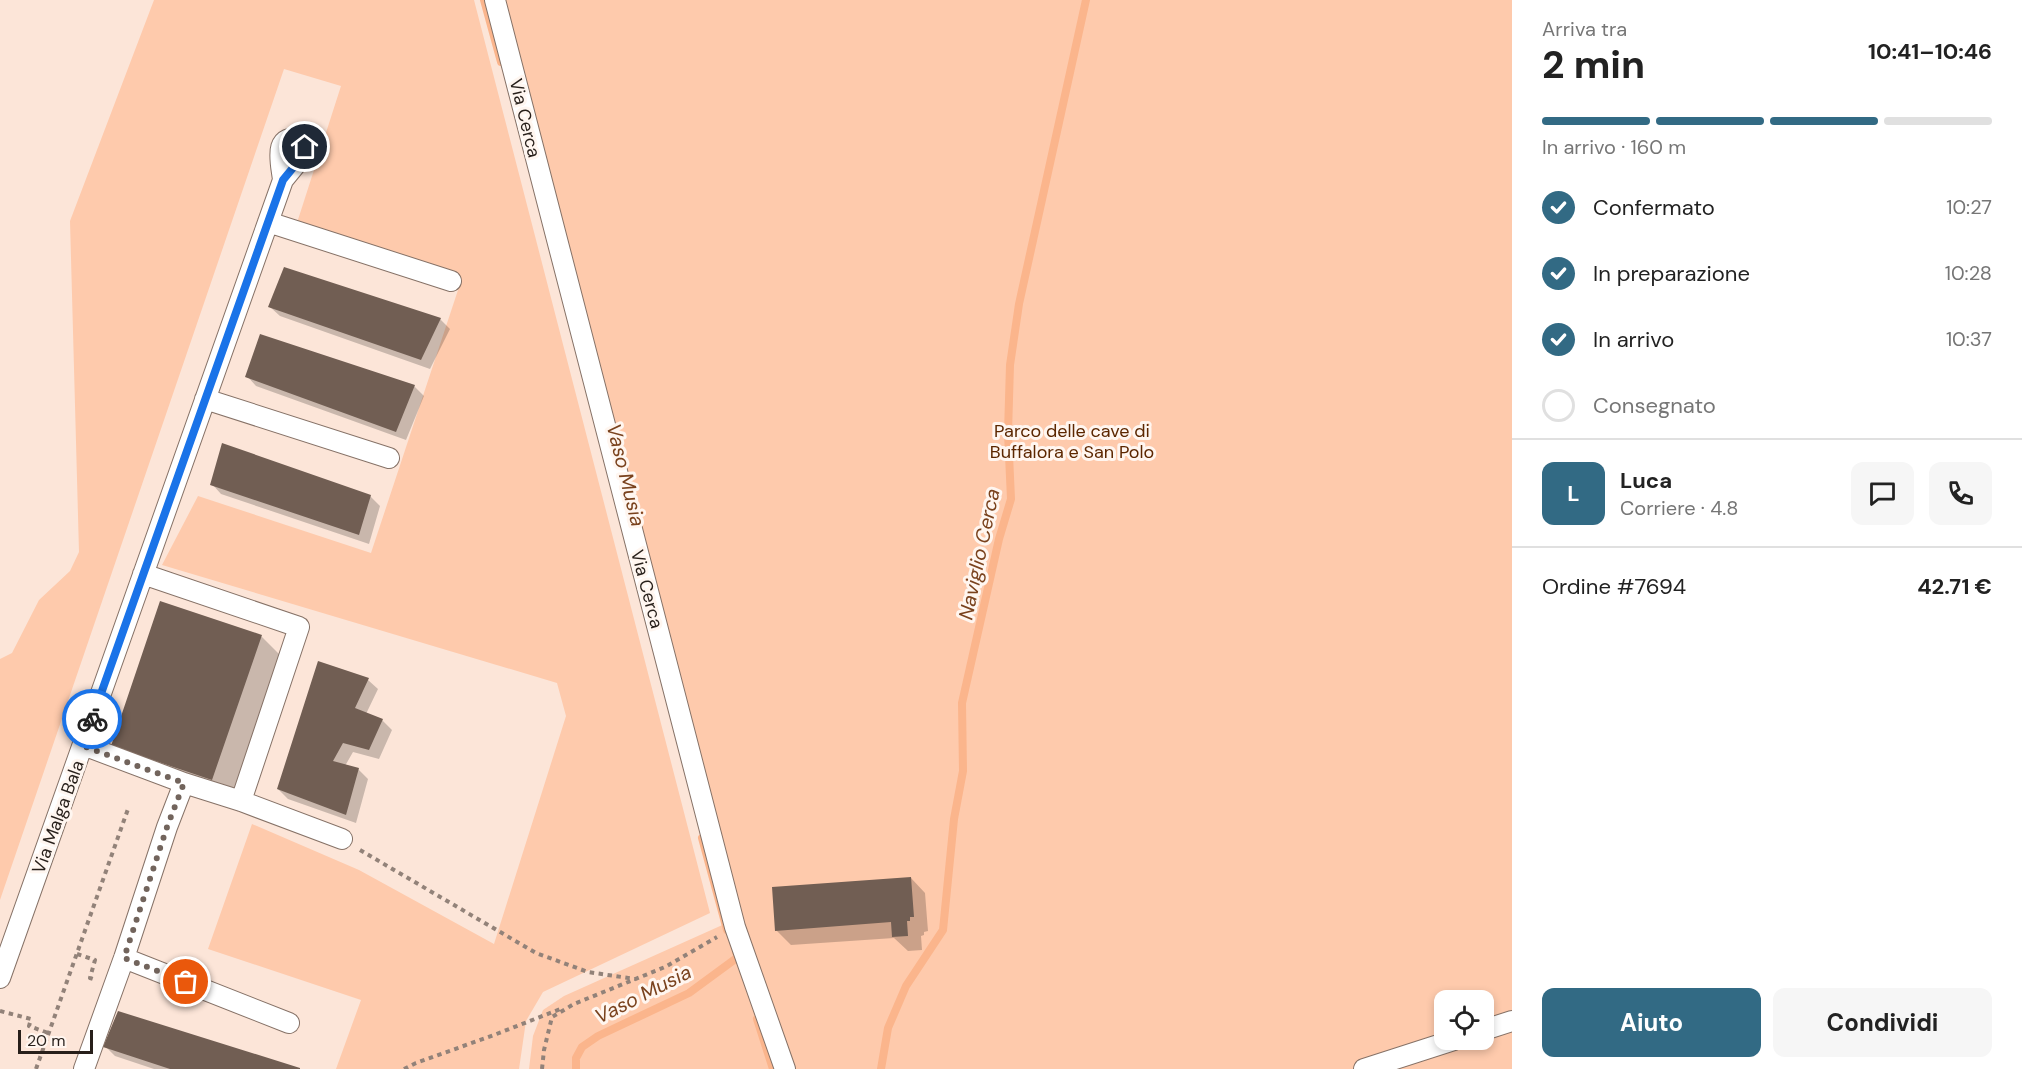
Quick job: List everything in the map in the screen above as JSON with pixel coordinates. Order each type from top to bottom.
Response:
[{"type":"street","name":"Via Cerca","points":[[495,0],[735,927],[785,1069]]},
{"type":"street","name":"Via Malga Bala","points":[[0,978],[283,180]]},
{"type":"street","points":[[268,222],[451,281]]},
{"type":"street","points":[[205,399],[389,458]]},
{"type":"street","points":[[143,574],[300,627],[241,801]]},
{"type":"street","points":[[83,746],[342,839]]},
{"type":"street","points":[[84,1069],[184,783]]},
{"type":"street","points":[[124,958],[289,1023]]},
{"type":"street","points":[[1494,1026],[1512,1020]]},
{"type":"street","points":[[1364,1069],[1434,1046]]},
{"type":"path","points":[[36,1069],[128,809]]},
{"type":"path","points":[[342,839],[536,954],[588,972],[635,979]]},
{"type":"path","points":[[404,1069],[665,967],[718,936]]},
{"type":"path","points":[[542,1069],[552,1017],[574,1004]]},
{"type":"path","points":[[0,1011],[31,1019],[29,1026],[49,1033]]},
{"type":"green space","points":[[154,0],[474,0],[710,913],[543,992],[526,1021],[519,1069],[336,1069],[361,1000],[208,949],[252,824],[359,870],[494,944],[566,716],[557,683],[162,565],[198,496],[371,553],[460,284],[295,229],[341,86],[284,69],[0,900],[0,659],[12,653],[39,600],[70,571],[79,552],[70,221]]},
{"type":"green space","name":"Parco delle cave di Buffalora e San Polo","points":[[504,0],[1512,0],[1512,1069],[529,1069],[533,1036],[543,1010],[564,996],[738,918]]},
{"type":"building","points":[[284,267],[441,318],[421,360],[268,307]]},
{"type":"building","points":[[260,334],[415,385],[396,432],[245,377]]},
{"type":"building","points":[[222,443],[371,495],[359,535],[210,485]]},
{"type":"building","points":[[160,601],[262,635],[212,780],[111,746]]},
{"type":"building","points":[[318,661],[369,678],[355,708],[383,719],[369,750],[343,743],[333,761],[359,768],[346,815],[277,789]]},
{"type":"building","points":[[911,877],[914,917],[910,917],[910,921],[907,921],[908,936],[892,937],[891,922],[775,931],[772,887]]},
{"type":"building","points":[[118,1011],[300,1069],[170,1069],[103,1047]]},
{"type":"waterway","name":"Vaso Musia","points":[[484,0],[501,62]]},
{"type":"waterway","name":"Naviglio Cerca","points":[[881,1069],[888,1028],[906,986],[943,930],[954,819],[963,771],[962,703],[999,539],[1011,499],[1008,433],[1010,365],[1019,304],[1086,0]]},
{"type":"waterway","name":"Vaso Musia","points":[[702,838],[727,930]]},
{"type":"waterway","name":"Vaso Musia","points":[[576,1069],[576,1058],[582,1047],[598,1036],[689,993],[738,957],[736,952]]},
{"type":"waterway","name":"Vaso Musia","points":[[757,1019],[773,1069]]},
{"type":"way so far","points":[[92,719],[83,746],[184,783],[167,827],[124,958],[186,982]]},
{"type":"route","points":[[92,719],[283,180],[301,158],[305,147]]}]
